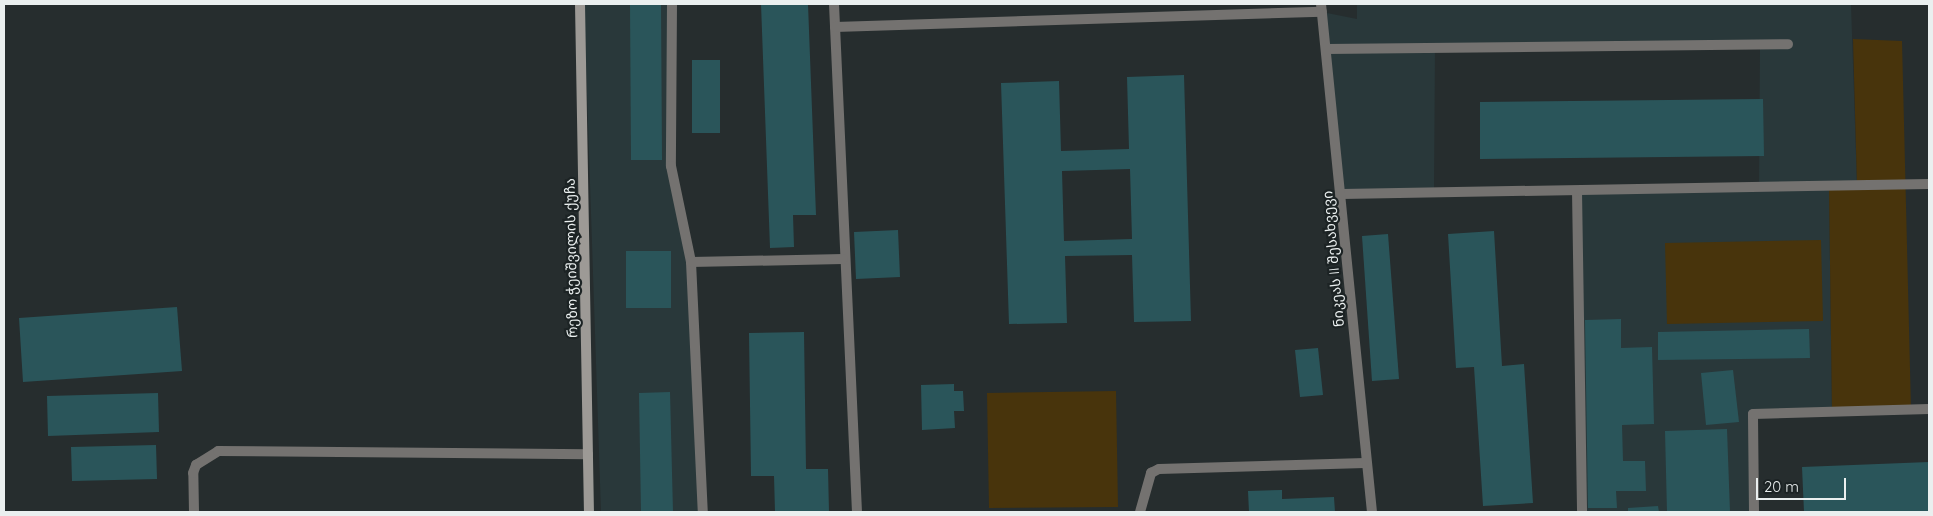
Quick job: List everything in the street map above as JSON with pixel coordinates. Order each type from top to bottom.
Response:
[{"type":"main road","name":"რეზო ჭეიშვილის ქუჩა","points":[[580,4],[589,512]]},
{"type":"street","points":[[672,4],[672,166],[691,262],[703,512]]},
{"type":"street","points":[[834,4],[843,259],[857,512]]},
{"type":"street","points":[[835,28],[1322,8]]},
{"type":"street","name":"ნიკეას II შესახვევი","points":[[1322,8],[1342,194],[1365,463],[1372,512]]},
{"type":"street","points":[[1326,49],[1788,44]]},
{"type":"street","points":[[1342,194],[1929,184]]},
{"type":"street","points":[[1577,191],[1582,512]]},
{"type":"street","points":[[691,262],[843,259]]},
{"type":"street","points":[[1754,512],[1753,414],[1929,409]]},
{"type":"street","points":[[194,512],[193,473],[196,465],[218,451],[588,454]]},
{"type":"street","points":[[1140,512],[1151,472],[1159,469],[1365,463]]},
{"type":"shaded area","points":[[584,4],[672,4],[671,166],[691,262],[703,512],[601,512]]},
{"type":"shaded area","points":[[1357,4],[1851,4],[1857,186],[1829,188],[1832,412],[1753,414],[1754,512],[1582,512],[1577,191],[1759,189],[1760,44],[1435,48],[1434,191],[1342,194],[1322,12],[1357,19]]},
{"type":"shaded area","points":[[1853,39],[1902,41],[1911,410],[1832,412],[1829,188],[1857,186]]},
{"type":"shaded area","points":[[1821,240],[1823,321],[1667,324],[1665,243]]},
{"type":"shaded area","points":[[1116,391],[1118,507],[989,508],[987,393]]},
{"type":"building","points":[[630,4],[661,4],[662,160],[631,160]]},
{"type":"building","points":[[761,4],[808,4],[816,215],[793,215],[794,247],[770,248]]},
{"type":"building","points":[[692,60],[720,60],[720,133],[692,133]]},
{"type":"building","points":[[1184,75],[1191,321],[1134,322],[1132,255],[1065,256],[1067,323],[1009,324],[1001,83],[1059,81],[1061,151],[1129,149],[1127,77]],"holes":[[[1130,169],[1132,239],[1064,241],[1062,171]]]},
{"type":"building","points":[[1763,99],[1764,156],[1480,159],[1480,102]]},
{"type":"building","points":[[898,230],[900,277],[856,279],[854,232]]},
{"type":"building","points":[[1494,231],[1502,366],[1524,364],[1533,503],[1483,506],[1474,367],[1456,368],[1448,234]]},
{"type":"building","points":[[1388,234],[1399,379],[1372,381],[1362,236]]},
{"type":"building","points":[[626,251],[671,251],[671,308],[626,308]]},
{"type":"building","points":[[177,307],[182,371],[23,382],[19,318]]},
{"type":"building","points":[[1621,319],[1621,348],[1652,347],[1654,424],[1622,425],[1623,461],[1645,461],[1646,491],[1616,491],[1617,508],[1588,508],[1585,320]]},
{"type":"building","points":[[1809,329],[1810,358],[1658,360],[1658,332]]},
{"type":"building","points":[[804,332],[806,469],[828,469],[829,512],[775,512],[774,476],[751,476],[749,333]]},
{"type":"building","points":[[1318,348],[1323,395],[1300,397],[1295,350]]},
{"type":"building","points":[[1733,370],[1739,422],[1706,425],[1701,373]]},
{"type":"building","points":[[954,384],[954,391],[963,391],[964,411],[954,411],[955,428],[922,430],[921,385]]},
{"type":"building","points":[[670,392],[673,512],[641,512],[639,393]]},
{"type":"building","points":[[158,393],[159,432],[48,436],[47,396]]},
{"type":"building","points":[[1727,429],[1730,512],[1667,512],[1665,431]]},
{"type":"building","points":[[156,445],[157,479],[72,481],[71,447]]},
{"type":"building","points":[[1929,462],[1929,512],[1804,512],[1802,467]]},
{"type":"building","points":[[1282,490],[1282,499],[1334,497],[1335,512],[1249,512],[1248,491]]},
{"type":"building","points":[[1658,506],[1659,512],[1628,512],[1628,508]]}]
